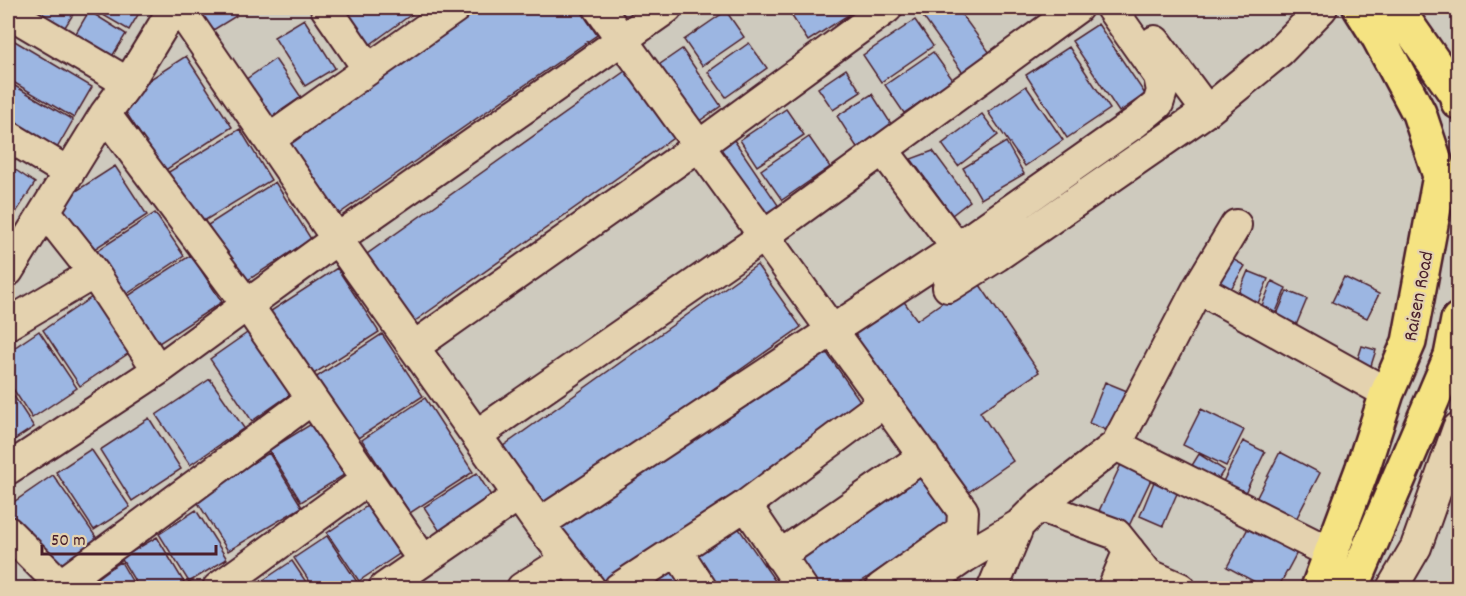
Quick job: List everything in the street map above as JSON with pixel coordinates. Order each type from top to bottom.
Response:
[{"type":"main road","name":"Raisen Road","points":[[1318,588],[1362,470],[1387,393],[1409,342],[1440,176],[1419,113],[1360,8]]},
{"type":"main road","points":[[1395,8],[1456,94],[1458,102]]},
{"type":"main road","points":[[1352,588],[1451,356],[1458,320]]},
{"type":"street","points":[[9,266],[174,8]]},
{"type":"street","points":[[179,8],[337,239],[539,524],[590,588]]},
{"type":"street","points":[[326,8],[368,69]]},
{"type":"street","points":[[270,140],[455,8]]},
{"type":"street","points":[[599,8],[963,511],[962,530],[881,588]]},
{"type":"street","points":[[8,469],[158,370],[337,239],[667,8]]},
{"type":"street","points":[[415,346],[700,145],[887,8]]},
{"type":"street","points":[[477,434],[764,236],[1077,8]]},
{"type":"street","points":[[539,524],[957,248],[1136,123],[1158,104],[1162,92],[1159,76],[1111,8]]},
{"type":"street","points":[[1131,8],[1207,111]]},
{"type":"street","points":[[948,287],[997,256],[1207,111],[1279,52],[1322,8]]},
{"type":"street","points":[[8,12],[128,83]]},
{"type":"street","points":[[105,114],[248,306],[423,560]]},
{"type":"street","points":[[8,136],[69,173]]},
{"type":"street","points":[[883,150],[957,248]]},
{"type":"street","points":[[45,211],[94,273],[158,370]]},
{"type":"street","points":[[920,588],[1029,515],[1116,445],[1198,288],[1236,225]]},
{"type":"street","points":[[8,324],[94,273]]},
{"type":"street","points":[[1198,288],[1387,393]]},
{"type":"street","points":[[8,532],[62,587],[312,399]]},
{"type":"street","points":[[619,588],[746,505],[884,402]]},
{"type":"street","points":[[1392,588],[1395,587],[1416,546],[1458,428]]},
{"type":"street","points":[[1116,445],[1331,553]]},
{"type":"street","points":[[779,556],[924,456]]},
{"type":"street","points":[[218,588],[368,479]]},
{"type":"street","points":[[384,588],[519,495]]},
{"type":"street","points":[[746,505],[802,588]]},
{"type":"street","points":[[1029,515],[1116,534],[1149,574],[1180,588]]},
{"type":"street","points":[[993,588],[1029,515]]},
{"type":"street","points":[[1113,588],[1129,550]]},
{"type":"street","points":[[677,551],[701,588]]},
{"type":"street","points":[[522,588],[566,560]]},
{"type":"building","points":[[15,8],[77,8],[60,35]]},
{"type":"building","points":[[91,8],[142,8],[129,30]]},
{"type":"building","points":[[207,8],[230,8],[236,16],[210,32],[198,13]]},
{"type":"building","points":[[340,8],[420,8],[368,46]]},
{"type":"building","points":[[480,8],[579,8],[597,35],[333,218],[282,145]]},
{"type":"building","points":[[793,8],[859,8],[808,41],[788,10]]},
{"type":"building","points":[[929,8],[957,8],[990,53],[963,73],[921,14]]},
{"type":"building","points":[[89,11],[126,34],[108,63],[72,40]]},
{"type":"building","points":[[726,11],[744,37],[702,66],[684,40]]},
{"type":"building","points":[[304,19],[335,68],[305,86],[274,37]]},
{"type":"building","points":[[915,20],[933,46],[881,82],[863,55]]},
{"type":"building","points":[[1098,24],[1145,94],[1119,112],[1072,41]]},
{"type":"building","points":[[8,37],[92,87],[74,118],[8,79]]},
{"type":"building","points":[[749,43],[767,68],[726,97],[708,72]]},
{"type":"building","points":[[1069,47],[1110,109],[1067,138],[1026,75]]},
{"type":"building","points":[[682,49],[721,106],[692,126],[653,69]]},
{"type":"building","points":[[933,52],[953,80],[904,113],[885,85]]},
{"type":"building","points":[[186,56],[232,127],[164,171],[118,100]]},
{"type":"building","points":[[275,59],[301,97],[270,118],[245,80]]},
{"type":"building","points":[[628,69],[676,136],[408,326],[360,259]]},
{"type":"building","points":[[846,69],[861,92],[833,110],[818,88]]},
{"type":"building","points":[[8,82],[73,120],[53,155],[8,128]]},
{"type":"building","points":[[1026,86],[1063,140],[1025,166],[988,112]]},
{"type":"building","points":[[872,94],[895,130],[860,152],[837,116]]},
{"type":"building","points":[[786,109],[804,135],[757,166],[740,140]]},
{"type":"building","points":[[982,114],[998,135],[958,166],[942,144]]},
{"type":"building","points":[[240,129],[271,180],[199,224],[167,173]]},
{"type":"building","points":[[732,137],[778,205],[757,219],[711,152]]},
{"type":"building","points":[[809,137],[830,167],[782,200],[761,170]]},
{"type":"building","points":[[1006,142],[1024,174],[981,199],[963,168]]},
{"type":"building","points":[[933,151],[970,201],[952,215],[911,159]]},
{"type":"building","points":[[8,165],[35,183],[8,225]]},
{"type":"building","points":[[115,166],[147,215],[88,253],[56,204]]},
{"type":"building","points":[[275,182],[311,239],[245,282],[208,225]]},
{"type":"building","points":[[155,213],[184,256],[118,300],[89,256]]},
{"type":"building","points":[[191,255],[222,302],[153,347],[122,300]]},
{"type":"building","points":[[1227,256],[1245,266],[1226,297],[1209,286]]},
{"type":"building","points":[[757,265],[801,327],[542,510],[499,449]]},
{"type":"building","points":[[337,268],[379,332],[309,377],[268,313]]},
{"type":"building","points":[[1248,271],[1268,279],[1254,313],[1234,304]]},
{"type":"building","points":[[1344,277],[1379,294],[1367,318],[1332,302]]},
{"type":"building","points":[[976,279],[1039,372],[980,412],[1013,461],[960,498],[844,330],[898,293],[917,320]]},
{"type":"building","points":[[1272,281],[1286,288],[1271,324],[1257,318]]},
{"type":"building","points":[[1287,291],[1307,299],[1292,335],[1272,326]]},
{"type":"building","points":[[92,297],[129,353],[80,386],[43,330]]},
{"type":"building","points":[[39,331],[77,388],[32,418],[8,381],[8,352]]},
{"type":"building","points":[[250,331],[292,393],[252,421],[210,359]]},
{"type":"building","points":[[382,334],[423,396],[355,440],[315,378]]},
{"type":"building","points":[[820,343],[865,408],[603,588],[557,525]]},
{"type":"building","points":[[1362,346],[1376,350],[1369,372],[1355,368]]},
{"type":"building","points":[[210,379],[244,428],[190,465],[156,415]]},
{"type":"building","points":[[1105,382],[1127,391],[1111,432],[1089,423]]},
{"type":"building","points":[[8,387],[34,427],[8,444]]},
{"type":"building","points":[[425,398],[473,472],[410,513],[362,440]]},
{"type":"building","points":[[1201,409],[1244,430],[1226,466],[1183,445]]},
{"type":"building","points":[[149,418],[181,469],[132,501],[100,450]]},
{"type":"building","points":[[313,423],[344,475],[301,502],[269,450]]},
{"type":"building","points":[[1243,441],[1265,452],[1239,505],[1217,494]]},
{"type":"building","points":[[91,449],[130,507],[94,530],[56,472]]},
{"type":"building","points":[[1280,452],[1320,473],[1293,525],[1253,505]]},
{"type":"building","points":[[269,453],[302,507],[228,551],[195,498]]},
{"type":"building","points":[[1199,454],[1224,470],[1213,487],[1188,472]]},
{"type":"building","points":[[1124,458],[1154,473],[1128,528],[1098,513]]},
{"type":"building","points":[[920,472],[952,519],[852,588],[807,588],[789,562]]},
{"type":"building","points":[[1158,472],[1182,482],[1163,526],[1140,516]]},
{"type":"building","points":[[477,473],[493,499],[441,533],[424,507]]},
{"type":"building","points":[[53,475],[98,540],[49,573],[8,513],[8,506]]},
{"type":"building","points":[[376,500],[408,548],[359,581],[327,533]]},
{"type":"building","points":[[196,510],[227,559],[189,582],[159,534]]},
{"type":"building","points":[[1253,519],[1301,545],[1278,588],[1266,588],[1227,567]]},
{"type":"building","points":[[733,520],[780,588],[705,588],[682,555]]},
{"type":"building","points":[[327,536],[359,585],[355,588],[314,588],[294,558]]},
{"type":"building","points":[[157,537],[185,584],[178,588],[139,588],[121,558]]},
{"type":"building","points":[[292,561],[310,588],[253,587]]},
{"type":"building","points":[[121,562],[136,588],[91,588],[87,581]]},
{"type":"building","points":[[668,565],[684,588],[633,588]]},
{"type":"building","points":[[569,577],[577,588],[552,588]]},
{"type":"building","points":[[1132,579],[1155,588],[1128,588]]}]
